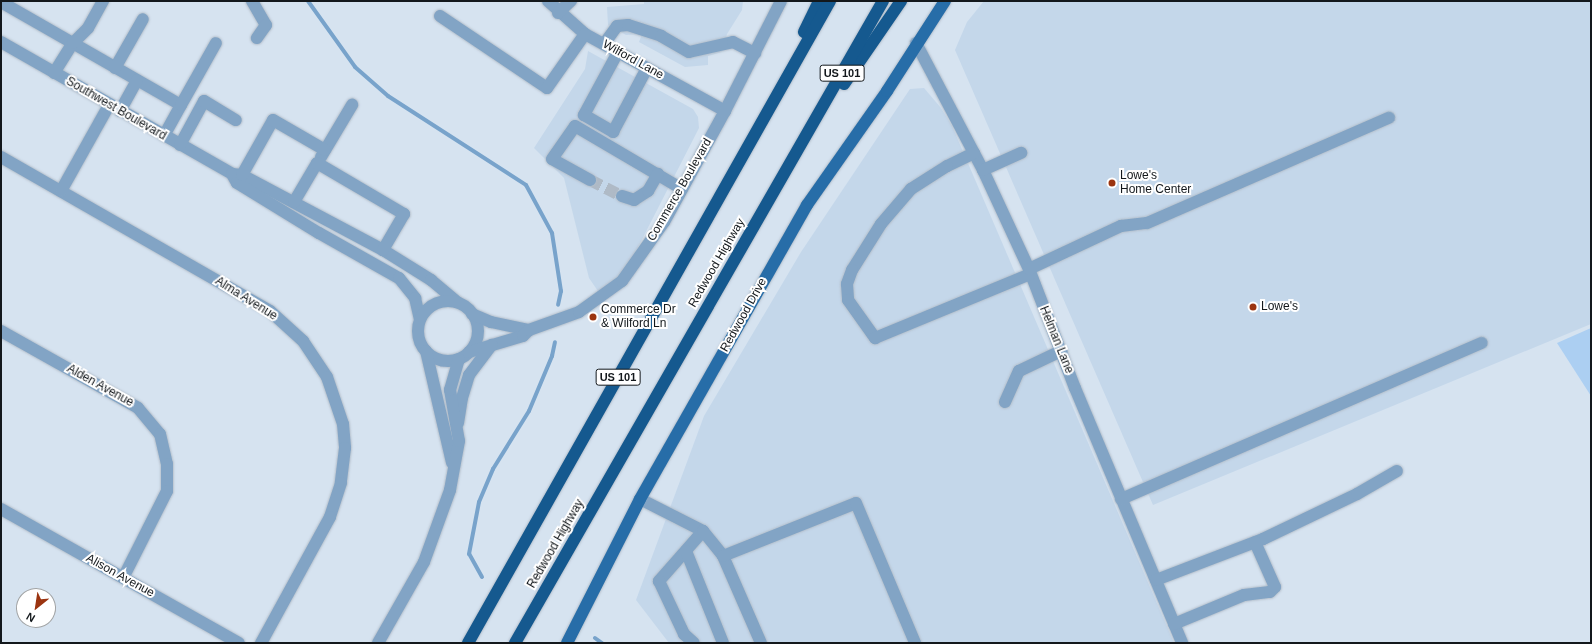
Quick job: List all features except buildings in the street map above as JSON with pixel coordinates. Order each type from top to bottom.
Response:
[{"type":"highway","points":[[767,111],[819,1]]},
{"type":"highway","name":"US 101","points":[[468,643],[830,1]]},
{"type":"highway","name":"Redwood Highway","points":[[515,643],[883,1]]},
{"type":"highway","points":[[801,146],[901,1]]},
{"type":"main road","name":"Redwood Drive","points":[[567,643],[640,499],[807,205],[887,91],[916,43],[945,1]]},
{"type":"street","points":[[54,73],[73,44],[88,28],[103,1]]},
{"type":"street","points":[[252,1],[266,25],[257,38]]},
{"type":"street","name":"Wilford Lane","points":[[548,1],[558,13],[585,34],[725,111]]},
{"type":"street","points":[[558,13],[571,1]]},
{"type":"street","name":"Commerce Boulevard","points":[[458,303],[472,314],[491,322],[529,330],[550,324],[589,307],[622,281],[664,222],[725,111],[781,1]]},
{"type":"street","points":[[1,2],[181,105]]},
{"type":"street","points":[[440,16],[547,88],[585,34]]},
{"type":"street","points":[[115,68],[143,19]]},
{"type":"street","points":[[604,44],[617,26],[628,25],[661,36],[689,52],[732,42],[755,53]]},
{"type":"street","name":"Southwest Boulevard","points":[[1,42],[180,145],[237,175],[294,202],[383,250],[431,280],[458,303]]},
{"type":"street","points":[[164,136],[216,43]]},
{"type":"street","name":"Helman Lane","points":[[916,43],[983,170],[1029,271],[1121,499],[1182,643]]},
{"type":"street","points":[[618,52],[584,115],[613,132],[647,68]]},
{"type":"street","points":[[120,111],[137,80]]},
{"type":"street","points":[[180,145],[204,101],[236,120]]},
{"type":"street","points":[[62,191],[109,105]]},
{"type":"street","points":[[294,202],[352,105]]},
{"type":"street","points":[[974,153],[947,166],[911,189],[881,224],[852,270],[847,284],[848,300],[876,338],[1029,271],[1120,226],[1148,223],[1389,118]]},
{"type":"street","points":[[237,175],[273,120],[325,150]]},
{"type":"street","points":[[590,180],[552,159],[575,126],[682,189]]},
{"type":"street","points":[[983,170],[1021,153]]},
{"type":"street","name":"Alma Avenue","points":[[1,157],[270,312],[303,341],[317,360],[333,392],[343,424],[345,448],[342,483],[330,517],[261,643]]},
{"type":"street","points":[[317,163],[404,214],[383,250]]},
{"type":"street","points":[[622,196],[634,200],[648,191],[658,174]]},
{"type":"street","name":"Southwest Boulevard","points":[[237,175],[237,183],[319,233],[399,278],[415,298],[420,318]]},
{"type":"street","points":[[453,465],[426,351],[417,332],[420,318],[437,302],[449,300],[458,303]]},
{"type":"street","name":"Commerce Boulevard","points":[[469,352],[478,335],[478,327],[472,314]]},
{"type":"street","name":"Commerce Boulevard","points":[[459,360],[469,352],[523,336],[529,330]]},
{"type":"street","name":"Alden Avenue","points":[[1,331],[138,408],[160,434],[167,464],[167,491],[123,578]]},
{"type":"street","points":[[1121,499],[1482,343]]},
{"type":"street","points":[[456,427],[462,398],[469,376],[492,345]]},
{"type":"street","points":[[378,643],[424,562],[450,490],[453,465],[459,441],[450,390],[459,360],[438,360],[426,351]]},
{"type":"street","points":[[1005,402],[1019,371],[1061,351]]},
{"type":"street","points":[[1156,580],[1255,542],[1357,494],[1397,471]]},
{"type":"street","points":[[640,499],[703,531],[723,556],[761,643]]},
{"type":"street","points":[[723,556],[856,503],[915,643]]},
{"type":"street","name":"Alison Avenue","points":[[1,509],[239,643]]},
{"type":"street","points":[[694,643],[684,634],[659,581],[703,531]]},
{"type":"street","points":[[1174,624],[1237,597],[1270,592],[1275,587],[1255,542]]},
{"type":"street","points":[[686,551],[723,643]]},
{"type":"shaded area","points":[[644,1],[743,1],[742,10],[727,34],[722,52],[708,56],[708,65],[685,67],[639,42],[642,34],[626,35],[608,25],[607,7],[644,4]]},
{"type":"shaded area","points":[[984,1],[1591,1],[1591,324],[1153,505],[955,50],[967,22]]},
{"type":"shaded area","points":[[588,51],[693,109],[698,117],[699,128],[635,253],[602,297],[589,278],[564,178],[534,148],[585,69]]},
{"type":"shaded area","points":[[924,88],[941,108],[952,126],[1174,643],[669,643],[636,600],[704,416],[801,252],[910,89]]},
{"type":"shaded area","points":[[1591,328],[1591,396],[1557,343]]},
{"type":"waterway","points":[[308,1],[355,67],[388,96],[526,185],[552,233],[561,291],[558,305]]},
{"type":"waterway","points":[[482,577],[469,554],[479,502],[493,469],[529,411],[552,356],[555,342]]},
{"type":"waterway","points":[[595,638],[602,643]]},
{"type":"tunnel","points":[[590,180],[622,196]]},
{"type":"place","name":"Lowe's Home Center","points":[[1112,183]]},
{"type":"place","name":"Lowe's","points":[[1253,307]]},
{"type":"place","name":"Commerce Dr & Wilford Ln","points":[[593,317]]}]
